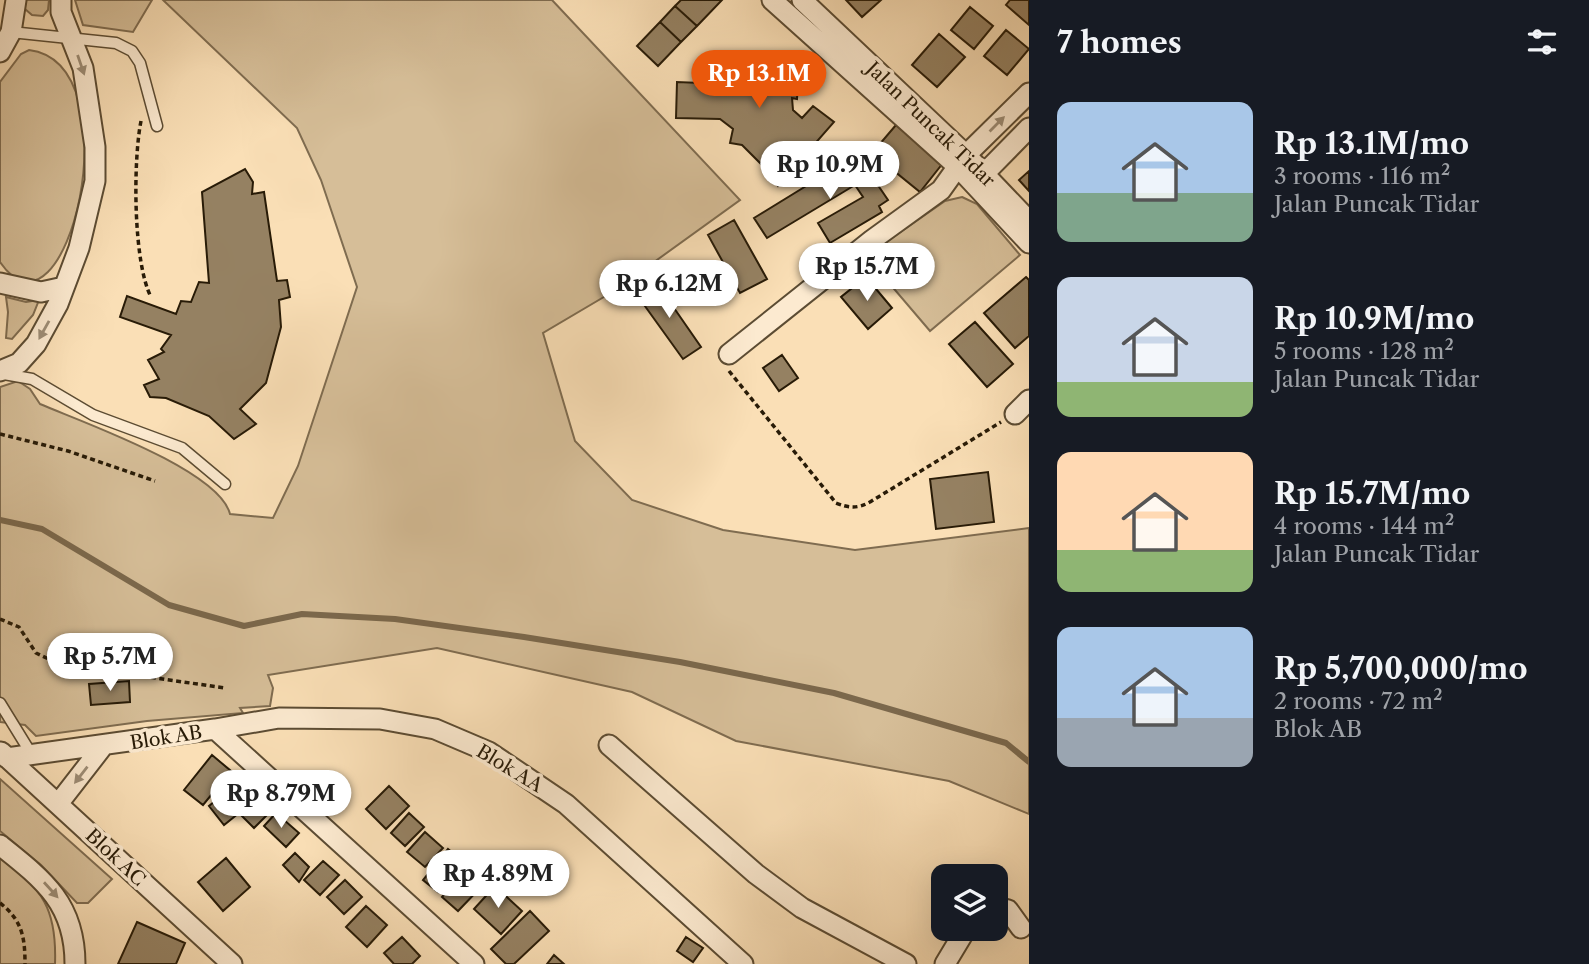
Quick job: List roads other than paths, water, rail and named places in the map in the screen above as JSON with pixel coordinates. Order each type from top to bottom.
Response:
[{"type":"street","points":[[0,52],[11,32],[16,0]]},
{"type":"street","points":[[0,372],[19,363],[36,344],[64,287],[79,248],[95,181],[95,147],[90,103],[83,68],[61,12],[61,0]]},
{"type":"street","name":"Jalan Puncak Tidar","points":[[772,0],[961,160]]},
{"type":"street","name":"Jalan Puncak Tidar","points":[[802,0],[979,179],[1029,243]]},
{"type":"street","points":[[941,190],[961,160],[1029,93]]},
{"type":"street","points":[[729,354],[872,240],[941,190],[979,179],[1029,128]]},
{"type":"street","name":"Jalan Puncak Tidar","points":[[979,179],[1029,221]]},
{"type":"street","points":[[0,283],[41,292],[64,287]]},
{"type":"street","name":"Blok AA","points":[[215,729],[279,718],[380,719],[435,729],[489,752],[566,804],[743,964]]},
{"type":"street","name":"Blok AB","points":[[4,755],[32,755],[215,729],[474,964]]},
{"type":"street","points":[[609,745],[756,874],[802,908],[906,964]]},
{"type":"street","points":[[58,804],[103,746]]},
{"type":"street","name":"Blok AC","points":[[4,755],[232,964]]},
{"type":"street","points":[[0,845],[29,868],[60,901],[69,920],[75,964]]},
{"type":"street","points":[[1008,910],[1021,928]]},
{"type":"street","points":[[945,964],[959,941]]},
{"type":"lane","points":[[11,32],[70,36],[116,43],[132,51],[139,63],[157,126]]},
{"type":"lane","points":[[0,372],[19,374],[32,379],[93,415],[182,448],[225,484]]},
{"type":"lane","points":[[0,703],[32,755]]},
{"type":"waterway","points":[[0,520],[42,529],[169,605],[244,626],[302,614],[395,619],[680,662],[834,693],[1006,743],[1029,762]]}]
